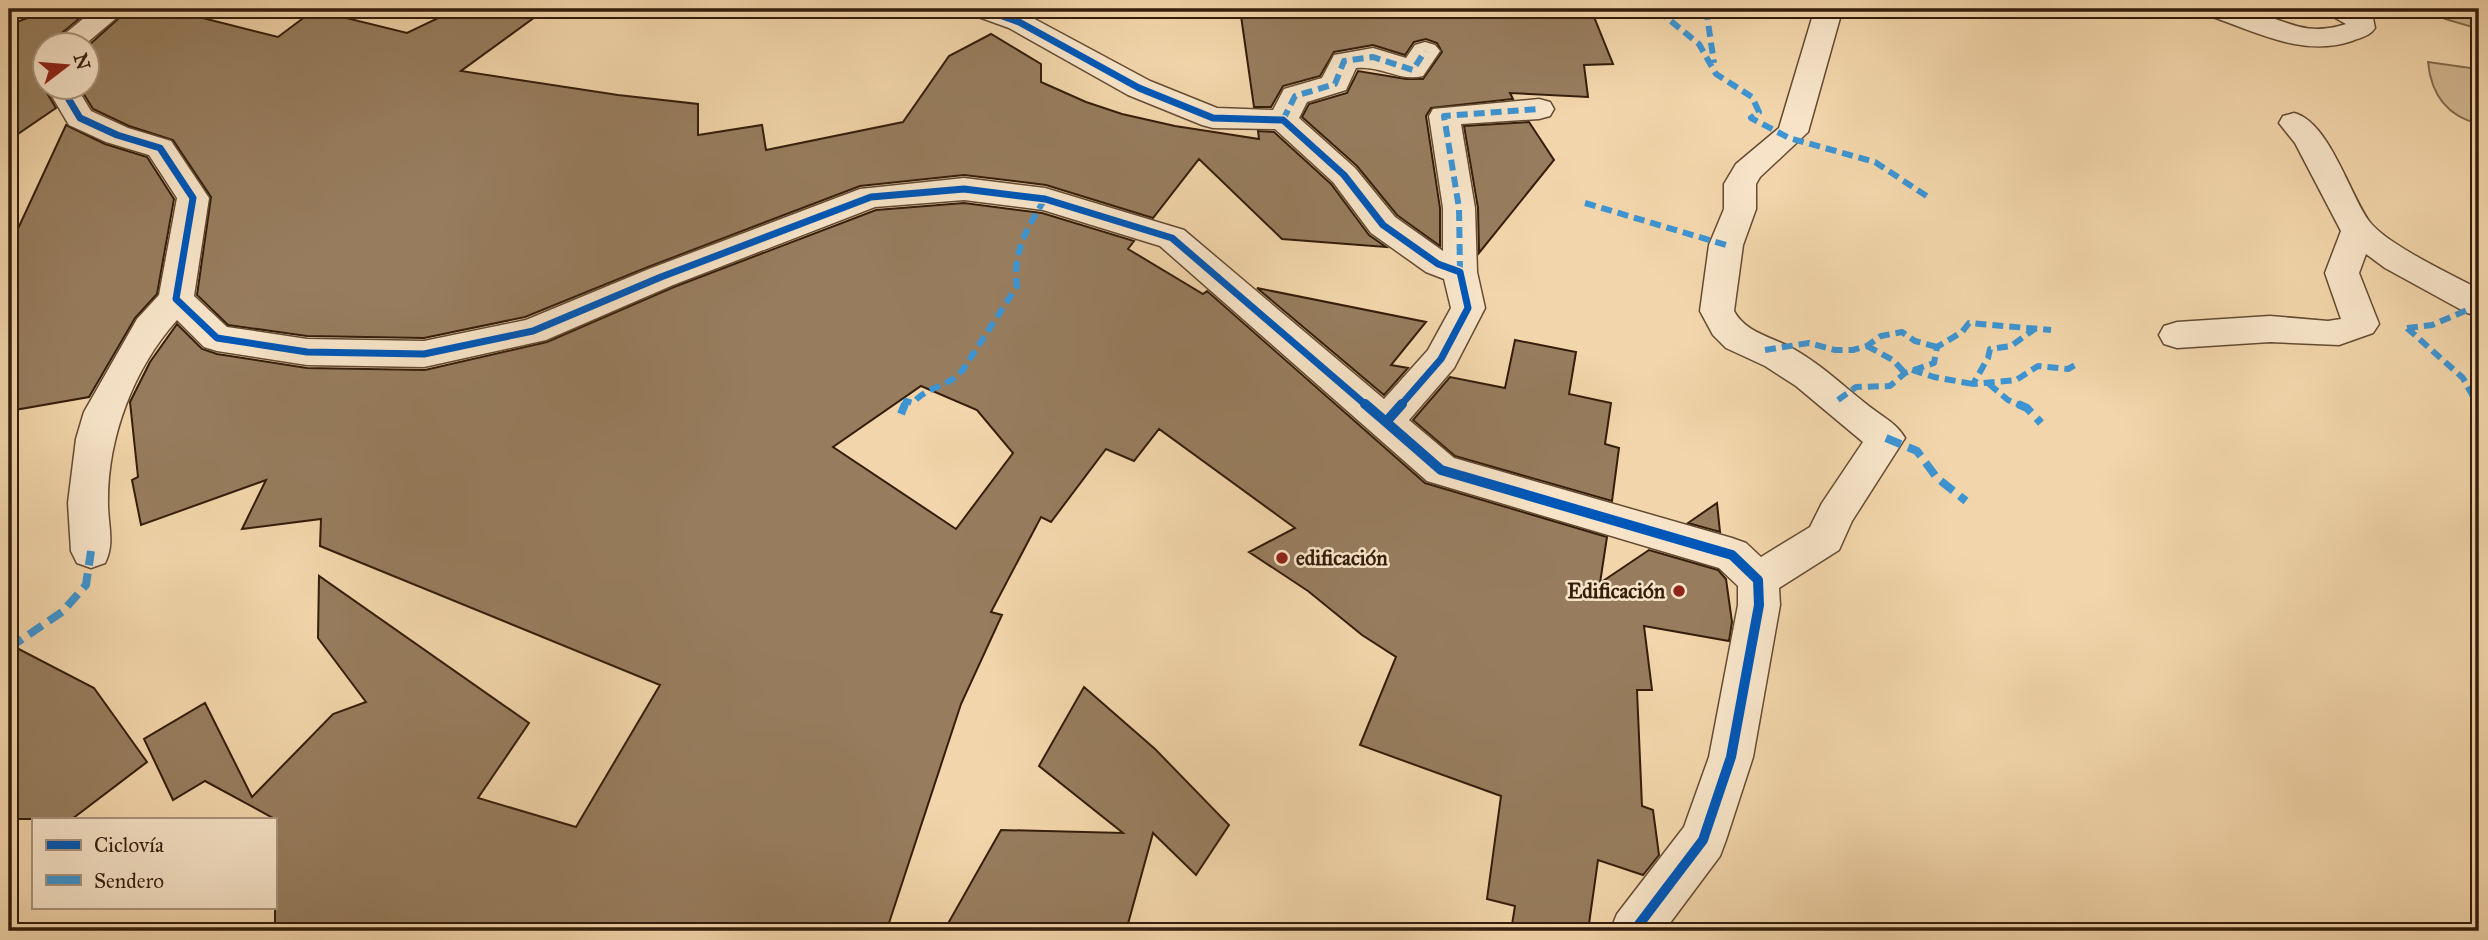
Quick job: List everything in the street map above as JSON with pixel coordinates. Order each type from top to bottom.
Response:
[{"type":"street","points":[[83,32],[113,9]]},
{"type":"street","points":[[983,9],[1019,23],[1139,88],[1213,118],[1283,120],[1344,175],[1383,225],[1438,264],[1460,272]]},
{"type":"street","points":[[2217,9],[2305,39],[2329,38],[2361,27],[2358,18],[2340,9]]},
{"type":"street","points":[[1758,580],[1825,538],[1836,514],[1886,438],[1854,415],[1809,376],[1771,353],[1739,339],[1725,326],[1717,311],[1726,245],[1731,226],[1738,218],[1740,184],[1747,171],[1793,132],[1826,18]]},
{"type":"street","points":[[1283,120],[1295,96],[1335,84],[1344,61],[1373,57],[1413,70],[1425,51]]},
{"type":"street","points":[[70,102],[80,118],[117,135],[160,148],[193,198],[176,299],[149,328],[103,412],[95,439],[88,503],[91,551]]},
{"type":"street","points":[[1386,422],[1441,359],[1468,308],[1460,272],[1459,208],[1444,116],[1539,109]]},
{"type":"street","points":[[2294,123],[2308,139],[2358,231],[2397,260],[2479,304]]},
{"type":"street","points":[[176,299],[217,338],[307,352],[424,354],[533,331],[661,277],[872,197],[964,189],[1045,199],[1172,238],[1441,470],[1732,555],[1758,580],[1759,606],[1731,757],[1703,840],[1634,931]]},
{"type":"street","points":[[2177,335],[2274,328],[2318,334],[2348,332],[2361,324],[2342,273],[2358,231]]},
{"type":"shaded area","points":[[2479,9],[2479,29],[2445,19],[2450,11]]},
{"type":"shaded area","points":[[2428,62],[2478,69],[2479,124],[2458,115],[2442,102],[2433,84]]},
{"type":"building","points":[[51,9],[91,9],[63,32],[32,32],[32,102],[52,102],[56,108],[9,140],[9,25]]},
{"type":"building","points":[[129,9],[200,9],[191,15],[278,37],[314,10],[407,33],[457,9],[546,9],[461,71],[618,95],[698,104],[698,135],[762,125],[766,150],[903,122],[949,56],[991,34],[1041,64],[1041,82],[1086,102],[1122,114],[1175,126],[1259,139],[1258,131],[1274,132],[1331,184],[1369,235],[1386,247],[1282,239],[1199,159],[1153,218],[1046,185],[964,175],[860,186],[525,317],[424,338],[307,336],[228,325],[197,295],[211,197],[173,140],[129,126],[93,109],[89,102],[102,102],[102,33]]},
{"type":"building","points":[[1240,9],[1502,9],[1594,17],[1613,64],[1584,65],[1588,97],[1510,93],[1513,99],[1431,108],[1426,116],[1440,208],[1440,246],[1397,215],[1357,166],[1302,117],[1309,104],[1347,93],[1358,71],[1423,79],[1442,52],[1437,43],[1426,39],[1414,42],[1405,55],[1373,45],[1334,52],[1320,76],[1283,86],[1271,107],[1254,107]]},
{"type":"building","points":[[1529,122],[1554,160],[1479,253],[1478,208],[1464,126]]},
{"type":"building","points":[[66,125],[105,144],[147,157],[174,199],[157,294],[135,318],[89,397],[9,411],[9,248]]},
{"type":"building","points":[[964,203],[1042,213],[1134,241],[1128,249],[1203,294],[1207,291],[1425,483],[1607,537],[1600,583],[1649,550],[1718,570],[1726,579],[1732,622],[1729,641],[1644,626],[1652,690],[1637,690],[1642,806],[1653,810],[1659,855],[1643,875],[1598,860],[1588,931],[1511,931],[1515,906],[1487,899],[1501,796],[1360,745],[1396,657],[1362,635],[1308,591],[1249,552],[1295,528],[1159,429],[1134,461],[1106,449],[1051,522],[1041,517],[991,612],[1002,615],[961,704],[888,926],[865,931],[275,931],[276,818],[205,781],[173,800],[144,739],[205,703],[252,797],[333,714],[366,702],[318,638],[319,576],[529,723],[478,798],[576,827],[660,685],[320,546],[321,519],[242,529],[266,480],[141,525],[132,480],[138,477],[130,402],[150,362],[177,324],[202,349],[217,354],[307,368],[425,370],[547,342],[674,287],[876,210]],"holes":[[[921,386],[977,410],[1013,453],[956,529],[833,447]]]},
{"type":"building","points":[[1257,288],[1426,322],[1391,365],[1408,368],[1384,395]]},
{"type":"building","points":[[1515,340],[1576,352],[1569,394],[1611,403],[1605,444],[1619,448],[1612,501],[1455,456],[1413,420],[1450,377],[1505,388]]},
{"type":"building","points":[[1717,503],[1720,532],[1688,523]]},
{"type":"building","points":[[9,644],[94,688],[147,762],[73,818],[9,819]]},
{"type":"building","points":[[1084,687],[1155,749],[1229,825],[1196,875],[1153,833],[1126,931],[1001,931],[946,927],[1001,830],[1123,833],[1039,766]]},
{"type":"marked path","points":[[1662,9],[1661,13],[1699,44],[1716,74],[1752,97],[1759,112],[1751,118],[1789,138],[1875,162],[1928,197]]},
{"type":"marked path","points":[[1706,9],[1714,63]]},
{"type":"marked path","points":[[1283,120],[1295,96],[1335,84],[1344,61],[1373,57],[1413,70],[1425,51]]},
{"type":"marked path","points":[[1460,272],[1459,208],[1444,116],[1539,109]]},
{"type":"marked path","points":[[901,414],[906,401],[913,403],[929,389],[950,383],[964,368],[1017,286],[1015,274],[1018,251],[1027,229],[1045,199]]},
{"type":"marked path","points":[[1585,203],[1726,245]]},
{"type":"marked path","points":[[2407,328],[2432,325],[2479,305]]},
{"type":"marked path","points":[[1838,400],[1856,387],[1890,386],[1905,373],[1934,363],[1937,347],[1962,332],[1969,323],[2051,330]]},
{"type":"marked path","points":[[2036,328],[2011,346],[1990,349],[1988,358],[1973,384],[2016,380],[2038,366],[2068,369],[2079,363]]},
{"type":"marked path","points":[[2407,328],[2463,378],[2479,408]]},
{"type":"marked path","points":[[1765,350],[1809,343],[1835,350],[1853,350],[1867,346],[1881,336],[1902,332],[1915,341],[1937,347]]},
{"type":"marked path","points":[[1867,346],[1893,360],[1905,373]]},
{"type":"marked path","points":[[1912,370],[1973,384]]},
{"type":"marked path","points":[[1989,384],[2008,400],[2027,408],[2041,423]]},
{"type":"marked path","points":[[1886,438],[1917,451],[1937,478],[1966,501]]},
{"type":"marked path","points":[[9,648],[62,612],[86,585],[91,551]]},
{"type":"cycle path","points":[[70,102],[80,118],[117,135],[160,148],[193,198],[176,299],[217,338],[307,352],[424,354],[533,331],[661,277],[871,197],[964,189],[1045,199],[1172,238],[1386,422],[1441,359],[1468,308],[1460,272],[1438,264],[1383,225],[1344,175],[1283,120],[1213,118],[1139,88],[1019,22],[983,9]]},
{"type":"cycle path","points":[[1386,422],[1441,470],[1732,555],[1758,580],[1759,605],[1731,757],[1703,840],[1634,931]]},
{"type":"place","name":"edificación","points":[[1282,558]]},
{"type":"place","name":"Edificación","points":[[1679,591]]}]
